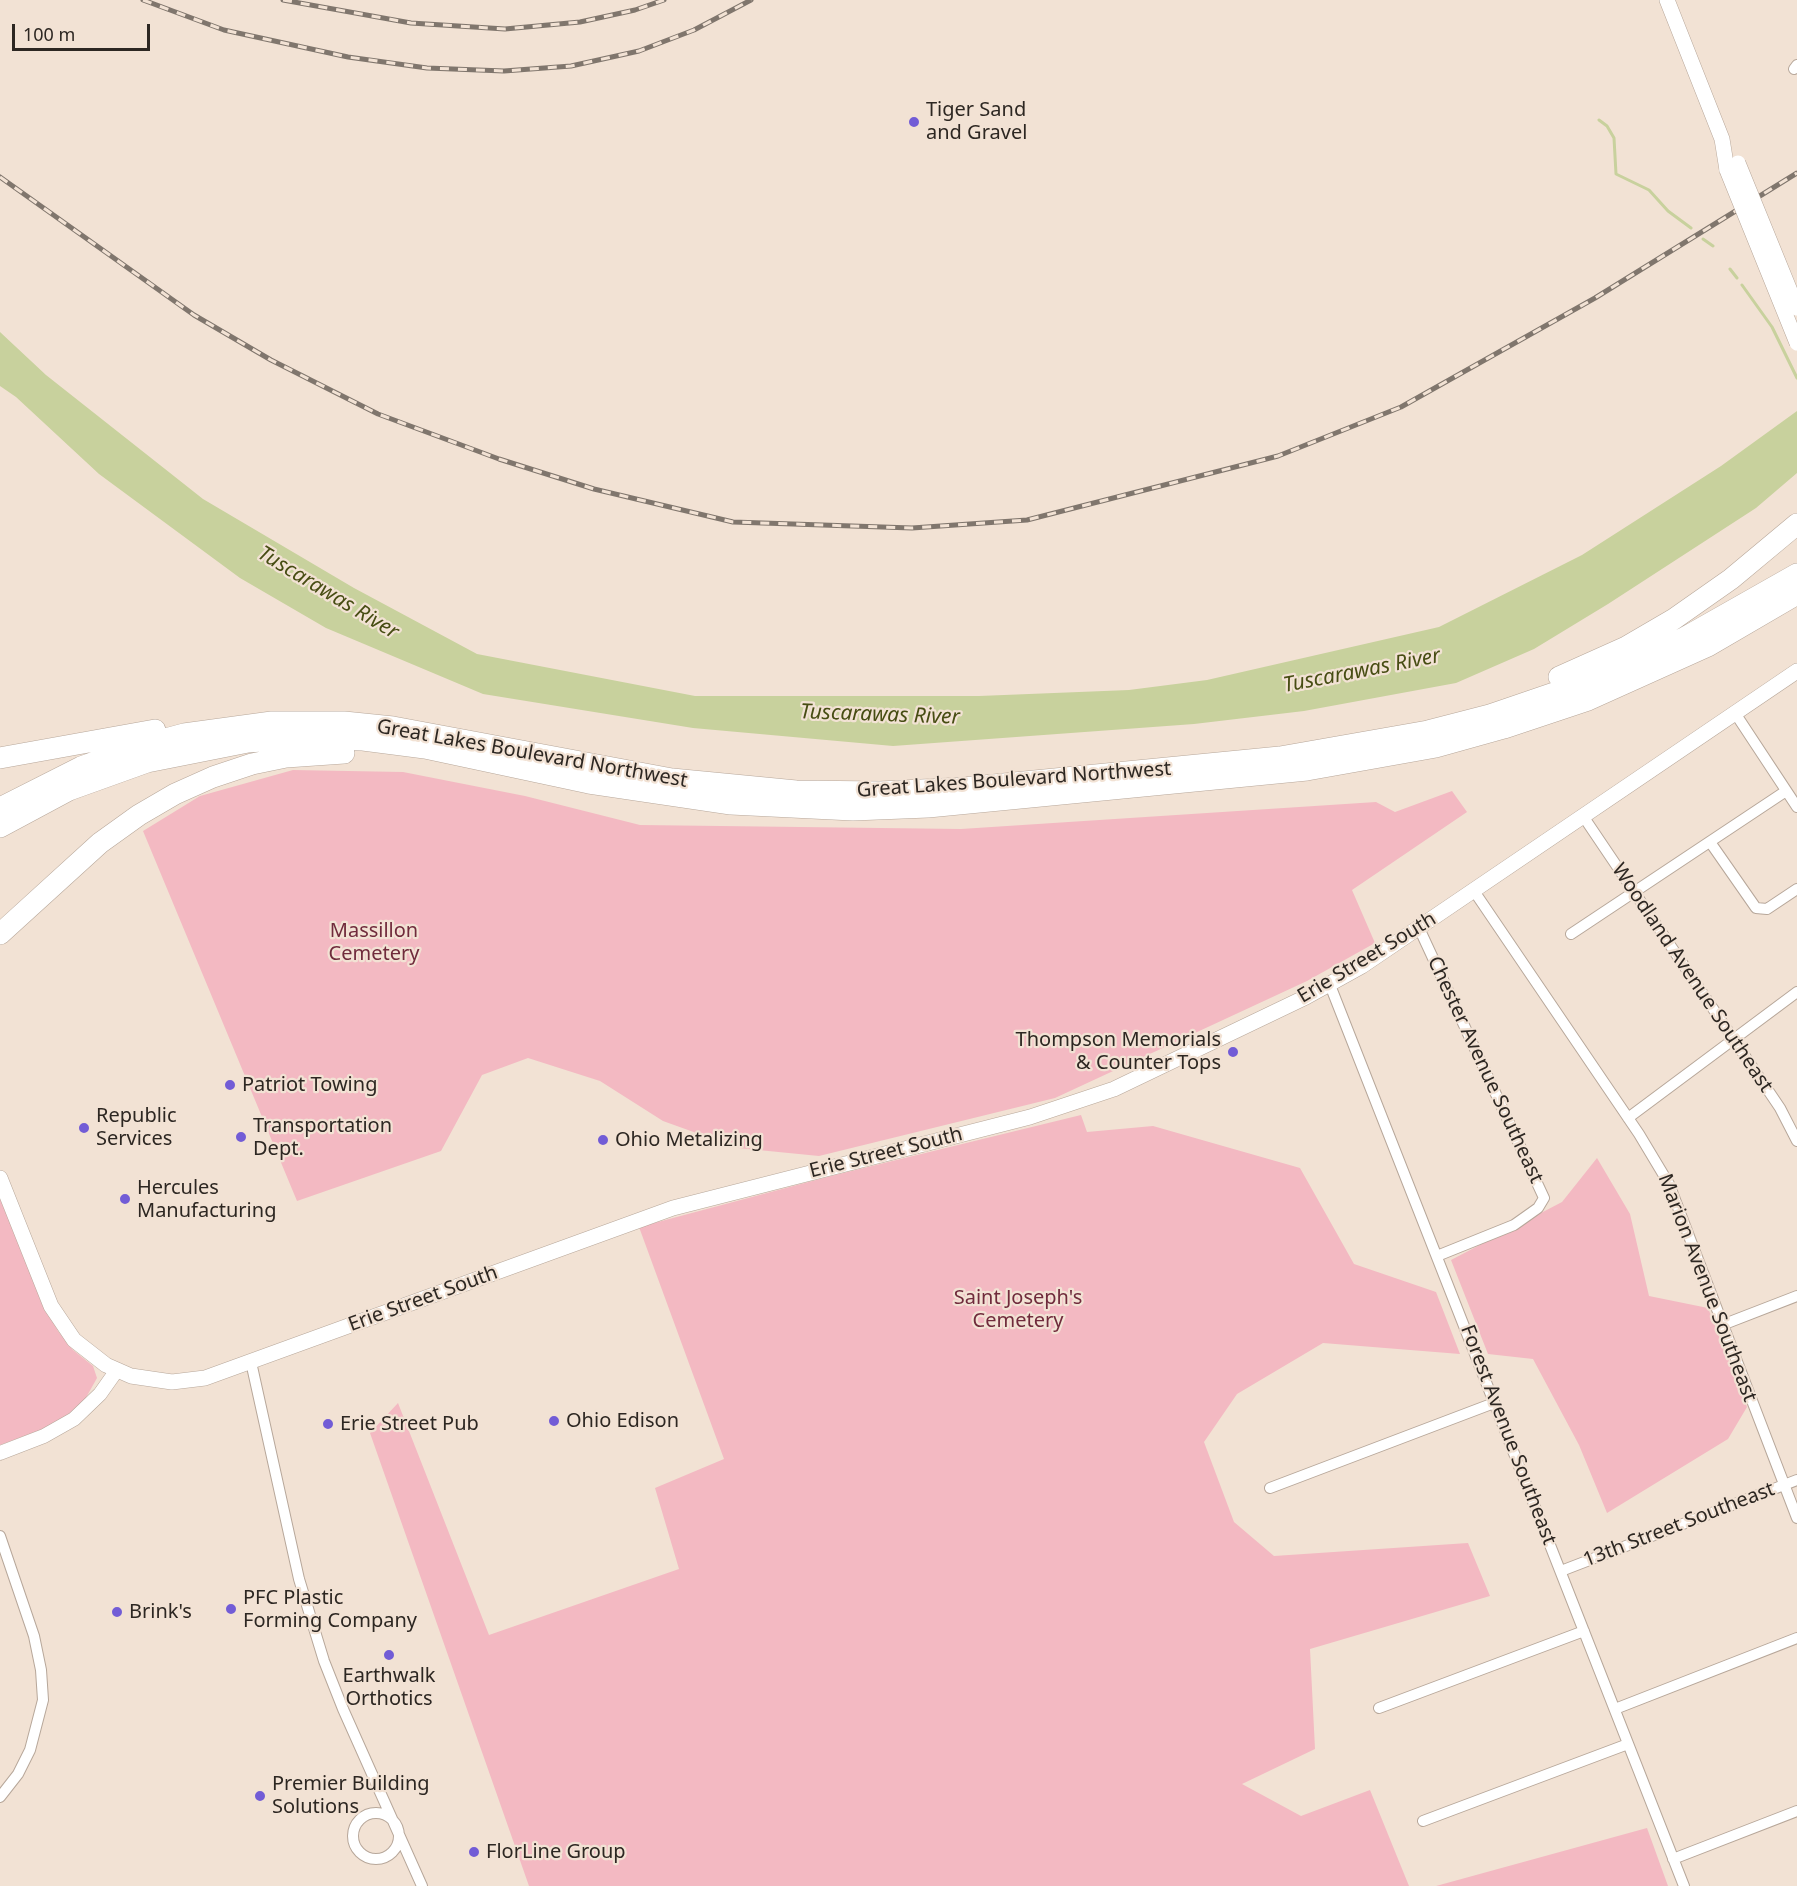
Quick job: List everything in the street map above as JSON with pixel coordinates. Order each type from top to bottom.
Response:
[{"type":"highway","points":[[1320,752],[1357,737],[1434,719],[1499,700],[1595,662],[1650,634],[1690,609],[1797,524]]},
{"type":"highway","name":"Great Lakes Boulevard Northwest","points":[[0,808],[38,786],[106,757],[184,734],[281,722],[344,722],[450,736],[672,779],[755,789],[828,792],[963,788],[1320,752],[1450,726],[1569,688],[1684,638],[1797,574]]},
{"type":"highway","name":"Great Lakes Boulevard Northwest","points":[[0,827],[69,790],[147,762],[194,751],[267,740],[330,739],[388,743],[548,773],[589,783],[721,803],[853,810],[974,803],[1316,769],[1355,763],[1473,737],[1588,700],[1698,651],[1797,594]]},
{"type":"highway","points":[[0,758],[134,733],[290,715],[373,717],[450,736]]},
{"type":"highway","points":[[0,934],[100,843],[139,815],[194,785],[252,764],[313,753],[351,753],[399,756],[519,773],[548,773]]},
{"type":"main road","points":[[1667,0],[1733,166],[1797,308]]},
{"type":"main road","points":[[1733,166],[1797,343]]},
{"type":"main road","name":"Erie Street South","points":[[0,1178],[58,1318],[84,1349],[117,1370],[158,1381],[189,1381],[250,1362],[665,1211],[1030,1117],[1096,1096],[1330,985],[1419,928],[1797,671]]},
{"type":"street","points":[[1735,713],[1797,807]]},
{"type":"street","points":[[1571,934],[1636,894],[1786,791]]},
{"type":"street","name":"Woodland Avenue Southeast","points":[[1583,816],[1794,1126],[1797,1141]]},
{"type":"street","points":[[1710,842],[1756,908],[1767,909],[1797,889]]},
{"type":"street","name":"Marion Avenue Southeast","points":[[1474,891],[1628,1118],[1669,1184],[1797,1518]]},
{"type":"street","name":"Chester Avenue Southeast","points":[[1419,928],[1544,1198],[1538,1209],[1514,1226],[1437,1256]]},
{"type":"street","name":"Forest Avenue Southeast","points":[[1330,985],[1684,1886]]},
{"type":"street","points":[[1628,1118],[1797,992]]},
{"type":"street","points":[[1722,1325],[1797,1296]]},
{"type":"street","points":[[250,1362],[288,1533],[310,1618],[343,1709],[422,1886]]},
{"type":"street","points":[[0,1453],[56,1431],[74,1419],[100,1394],[117,1370]]},
{"type":"street","points":[[1270,1488],[1494,1403]]},
{"type":"street","name":"13th Street Southeast","points":[[1561,1571],[1797,1479]]},
{"type":"street","points":[[0,1536],[34,1636],[41,1670],[43,1700],[30,1750],[18,1774],[0,1797]]},
{"type":"street","points":[[1379,1708],[1584,1631]]},
{"type":"street","points":[[1615,1709],[1797,1638]]},
{"type":"street","points":[[1423,1821],[1628,1744]]},
{"type":"street","points":[[1673,1859],[1797,1811]]},
{"type":"street","points":[[372,1813],[387,1816],[397,1827],[399,1842],[390,1855],[383,1859],[368,1858],[356,1848],[353,1833],[359,1820],[365,1816],[372,1813]]},
{"type":"green space","name":"Massillon Cemetery","points":[[293,770],[403,772],[525,796],[640,825],[961,829],[1376,802],[1395,812],[1452,791],[1467,812],[1352,890],[1375,943],[1307,981],[1055,1098],[819,1156],[738,1148],[663,1121],[600,1081],[528,1058],[482,1075],[441,1151],[297,1201],[143,831],[200,796]]},
{"type":"green space","name":"Saint Joseph's Cemetery","points":[[1081,1115],[1087,1132],[1153,1126],[1300,1168],[1354,1264],[1436,1292],[1460,1354],[1323,1343],[1237,1394],[1204,1442],[1234,1522],[1274,1556],[1468,1543],[1490,1596],[1310,1649],[1315,1749],[1242,1784],[1301,1816],[1370,1790],[1409,1886],[529,1886],[370,1433],[398,1403],[489,1635],[679,1569],[655,1488],[724,1459],[639,1227],[831,1176]]},
{"type":"green space","points":[[1597,1158],[1630,1214],[1649,1296],[1708,1308],[1747,1407],[1728,1439],[1607,1513],[1579,1445],[1533,1359],[1488,1354],[1451,1260],[1562,1202]]},
{"type":"green space","points":[[0,1198],[41,1301],[58,1331],[73,1350],[93,1366],[97,1378],[83,1403],[54,1425],[0,1445]]},
{"type":"green space","points":[[1647,1828],[1668,1886],[1436,1886]]},
{"type":"water","name":"Tuscarawas River","points":[[0,332],[46,375],[203,499],[354,588],[477,654],[695,696],[979,696],[1129,690],[1207,680],[1439,627],[1582,555],[1721,466],[1797,411],[1797,473],[1756,508],[1608,604],[1534,649],[1456,683],[1304,711],[1194,724],[893,746],[693,728],[483,694],[326,628],[240,578],[99,474],[16,397],[0,386]]},
{"type":"waterway","points":[[1599,120],[1607,126],[1614,138],[1616,174],[1649,190],[1668,211],[1691,228]]},
{"type":"waterway","points":[[1703,239],[1713,246]]},
{"type":"waterway","points":[[1730,269],[1737,278]]},
{"type":"waterway","points":[[1742,285],[1772,327],[1797,378]]},
{"type":"railway","points":[[143,0],[224,30],[348,57],[427,68],[504,71],[571,66],[639,51],[694,30],[751,0]]},
{"type":"railway","points":[[283,0],[411,23],[505,29],[580,22],[635,10],[664,0]]},
{"type":"railway","points":[[0,177],[194,315],[271,360],[378,414],[499,459],[594,489],[733,522],[912,528],[1027,520],[1278,456],[1401,407],[1595,298],[1797,173]]},
{"type":"place","name":"Tiger Sand and Gravel","points":[[914,122]]},
{"type":"place","name":"Thompson Memorials & Counter Tops","points":[[1233,1052]]},
{"type":"place","name":"Patriot Towing","points":[[230,1085]]},
{"type":"place","name":"Republic Services","points":[[84,1128]]},
{"type":"place","name":"Transportation Dept.","points":[[241,1137]]},
{"type":"place","name":"Ohio Metalizing","points":[[603,1140]]},
{"type":"place","name":"Hercules Manufacturing","points":[[125,1199]]},
{"type":"place","name":"Ohio Edison","points":[[554,1421]]},
{"type":"place","name":"Erie Street Pub","points":[[328,1424]]},
{"type":"place","name":"PFC Plastic Forming Company","points":[[231,1609]]},
{"type":"place","name":"Brink's","points":[[117,1612]]},
{"type":"place","name":"Earthwalk Orthotics","points":[[389,1655]]},
{"type":"place","name":"Premier Building Solutions","points":[[260,1796]]},
{"type":"place","name":"FlorLine Group","points":[[474,1852]]}]
